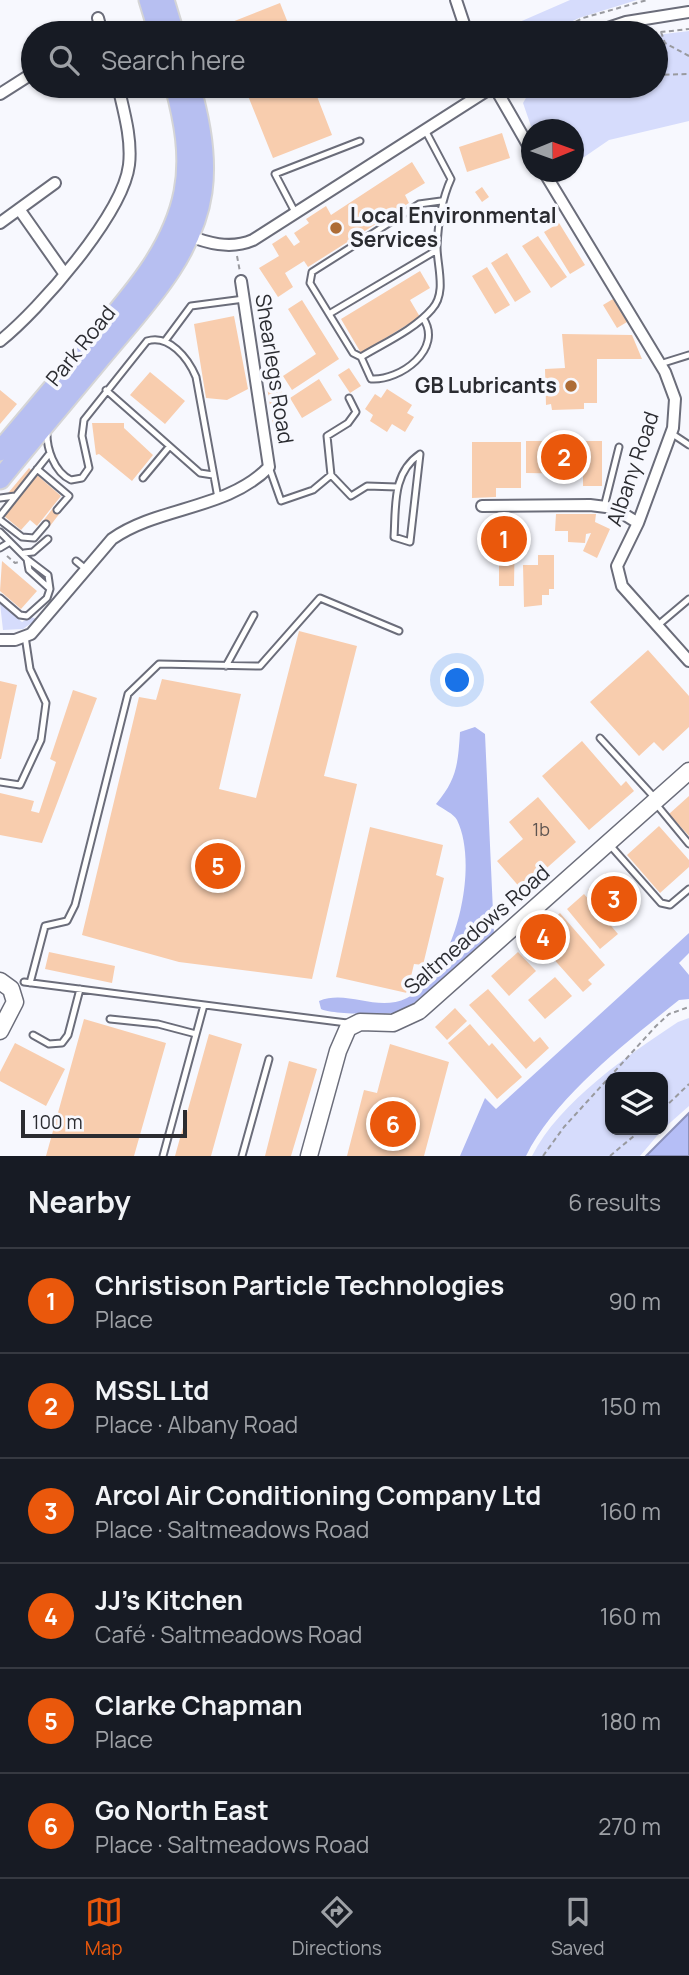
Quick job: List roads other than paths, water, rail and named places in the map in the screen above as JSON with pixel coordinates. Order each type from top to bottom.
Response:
[{"type":"highway","points":[[149,0],[155,21]]},
{"type":"highway","points":[[164,0],[170,21]]},
{"type":"highway","points":[[177,98],[184,130],[187,172],[181,203],[180,232]]},
{"type":"highway","points":[[180,232],[202,193],[200,129],[193,98]]},
{"type":"highway","name":"Park Road","points":[[0,479],[144,305],[180,254],[180,232]]},
{"type":"highway","name":"Park Road","points":[[0,451],[180,232]]},
{"type":"street","points":[[456,0],[463,21]]},
{"type":"street","points":[[632,21],[689,12]]},
{"type":"street","points":[[0,94],[21,81]]},
{"type":"street","points":[[0,341],[23,320],[64,273],[116,204],[126,180],[129,145],[120,98]]},
{"type":"street","points":[[180,232],[209,243],[236,245],[253,240],[475,98]]},
{"type":"street","points":[[501,98],[521,134]]},
{"type":"street","name":"Albany Road","points":[[550,182],[660,364],[675,399],[671,433],[638,523],[617,566],[622,586],[689,661]]},
{"type":"street","points":[[0,223],[55,183]]},
{"type":"street","points":[[19,209],[64,273]]},
{"type":"street","name":"Shearlegs Road","points":[[25,636],[43,622],[112,539],[125,530],[218,498],[256,480],[269,467],[241,281]]},
{"type":"street","points":[[482,506],[614,508],[638,523]]},
{"type":"street","points":[[0,640],[25,636]]},
{"type":"street","name":"Saltmeadows Road","points":[[354,1024],[393,1023],[419,1011],[689,771]]},
{"type":"street","points":[[0,981],[11,989],[15,1002],[0,1031]]},
{"type":"street","points":[[309,1156],[343,1035],[354,1024]]},
{"type":"lane","points":[[361,357],[423,318],[435,307],[441,277],[437,250],[441,201],[451,179],[425,130]]},
{"type":"lane","points":[[296,214],[275,174],[360,141]]},
{"type":"lane","points":[[423,318],[430,328],[429,341],[421,356],[384,380],[371,379],[361,357],[353,353],[310,282],[312,272],[419,204],[441,201]]},
{"type":"lane","points":[[329,314],[437,250]]},
{"type":"lane","points":[[165,341],[191,306],[244,299]]},
{"type":"lane","points":[[48,421],[50,453],[65,477],[77,480],[88,473],[82,429],[88,413],[147,341],[158,338],[165,341],[191,365],[196,377],[218,498]]},
{"type":"lane","points":[[660,364],[689,355]]},
{"type":"lane","points":[[106,390],[200,473],[213,475]]},
{"type":"lane","points":[[349,398],[356,412],[348,423],[327,436],[331,475],[351,496],[368,486],[397,487]]},
{"type":"lane","points":[[671,433],[689,445]]},
{"type":"lane","points":[[143,478],[169,447]]},
{"type":"lane","points":[[604,507],[619,447]]},
{"type":"lane","points":[[47,524],[34,538],[22,537],[0,518],[50,453]]},
{"type":"lane","points":[[420,454],[410,542],[394,537],[397,487],[409,461],[420,454]]},
{"type":"lane","points":[[269,467],[281,501],[313,490],[331,475]]},
{"type":"lane","points":[[37,469],[69,496],[57,510]]},
{"type":"lane","points":[[0,498],[15,496]]},
{"type":"lane","points":[[0,532],[24,552],[29,570],[50,589],[47,598],[34,613],[27,616],[20,615],[0,598]]},
{"type":"lane","points":[[24,552],[33,552],[48,539]]},
{"type":"lane","points":[[0,548],[10,542]]},
{"type":"lane","points":[[76,561],[87,570]]},
{"type":"lane","points":[[354,1024],[27,983],[45,926],[67,921],[75,905],[128,694],[159,664],[260,666],[320,598],[400,631]]},
{"type":"lane","points":[[657,626],[688,602]]},
{"type":"lane","points":[[226,666],[254,615]]},
{"type":"lane","points":[[0,782],[20,785],[41,740],[46,704],[30,669],[25,636]]},
{"type":"lane","points":[[600,738],[689,844]]},
{"type":"lane","points":[[608,843],[661,903],[670,905],[689,889]]},
{"type":"lane","points":[[33,1035],[49,1044],[62,1043],[68,1035],[80,989]]},
{"type":"lane","points":[[163,1156],[204,1005]]},
{"type":"lane","points":[[110,1018],[158,1024],[196,1034]]},
{"type":"lane","points":[[242,1156],[269,1059]]},
{"type":"place","name":"Local Environmental Services","points":[[336,228]]},
{"type":"place","name":"GB Lubricants","points":[[571,386]]},
{"type":"place","name":"MSSL Ltd","points":[[564,457]]},
{"type":"place","name":"Christison Particle Technologies","points":[[504,539]]},
{"type":"place","name":"Clarke Chapman","points":[[218,866]]},
{"type":"place","name":"Arcol Air Conditioning Company Ltd","points":[[614,899]]},
{"type":"place","name":"JJ's Kitchen","points":[[543,937]]},
{"type":"place","name":"Go North East","points":[[393,1124]]}]
